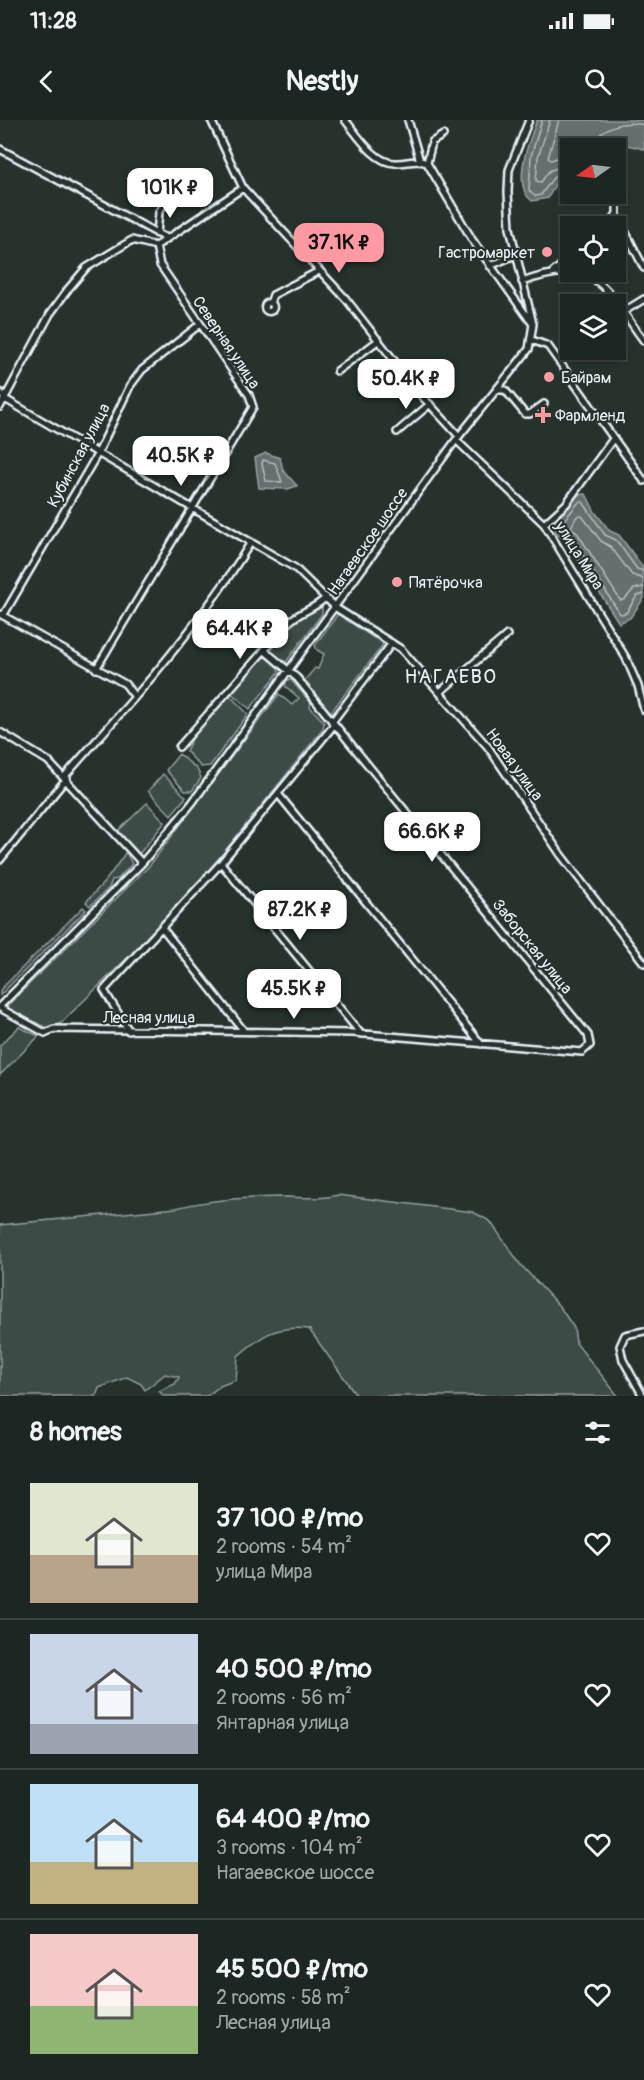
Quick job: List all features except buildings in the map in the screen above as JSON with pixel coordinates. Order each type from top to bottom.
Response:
[{"type":"street","name":"улица Мира","points":[[211,120],[243,188],[379,340],[458,438],[544,524],[626,658],[638,686],[644,710]]},
{"type":"street","points":[[345,120],[378,157],[385,161],[394,164],[420,161],[428,163]]},
{"type":"street","points":[[408,120],[420,161]]},
{"type":"street","name":"Нагаевское шоссе","points":[[0,1007],[142,863],[192,803],[458,438],[529,349],[533,324],[515,255],[508,210],[510,170],[529,120]]},
{"type":"street","points":[[442,135],[432,142],[428,163],[490,266],[533,324]]},
{"type":"street","points":[[1,152],[166,238]]},
{"type":"street","points":[[0,407],[50,314],[87,268],[132,240],[156,246],[243,188]]},
{"type":"street","points":[[158,234],[159,212],[167,199]]},
{"type":"street","points":[[616,216],[617,205]]},
{"type":"street","points":[[626,233],[644,268]]},
{"type":"street","name":"Северная улица","points":[[96,669],[253,407],[249,395],[160,265],[156,246]]},
{"type":"street","points":[[490,266],[515,255]]},
{"type":"street","points":[[553,272],[560,266]]},
{"type":"street","points":[[270,303],[273,295],[319,271]]},
{"type":"street","points":[[522,282],[553,272],[585,274],[601,281],[610,294]]},
{"type":"street","points":[[626,310],[644,299]]},
{"type":"street","points":[[626,316],[644,341]]},
{"type":"street","name":"Кубинская улица","points":[[2,615],[98,453],[130,386],[142,370],[199,325]]},
{"type":"street","points":[[337,371],[379,340]]},
{"type":"street","points":[[532,340],[548,346],[644,481]]},
{"type":"street","points":[[496,390],[505,390],[525,414],[530,414],[544,404]]},
{"type":"street","points":[[0,392],[5,399]]},
{"type":"street","name":"Новая улица","points":[[5,399],[296,568],[336,608],[401,649],[488,747],[561,855],[644,963]]},
{"type":"street","points":[[397,432],[430,404]]},
{"type":"street","points":[[544,524],[566,504],[613,438]]},
{"type":"street","points":[[0,860],[66,777],[170,658],[223,588],[251,542]]},
{"type":"street","points":[[179,747],[296,615],[320,603],[326,597]]},
{"type":"street","points":[[2,615],[129,689],[135,697]]},
{"type":"street","points":[[440,692],[507,635]]},
{"type":"street","points":[[129,1031],[104,990],[163,929],[279,795],[392,643]]},
{"type":"street","name":"Заборская улица","points":[[264,650],[288,673],[297,678],[588,1035],[590,1046]]},
{"type":"street","points":[[0,732],[48,761],[66,777],[142,863]]},
{"type":"street","points":[[279,795],[481,1044]]},
{"type":"street","points":[[221,863],[362,1034]]},
{"type":"street","points":[[163,929],[243,1031]]},
{"type":"street","name":"Лесная улица","points":[[0,1007],[45,1032],[54,1029],[362,1034],[582,1052],[590,1046]]},
{"type":"street","points":[[643,1396],[623,1360],[620,1346],[625,1335],[644,1331]]},
{"type":"shaded area","points":[[322,605],[322,614],[283,666],[267,650],[299,618]]},
{"type":"shaded area","points":[[338,614],[374,638],[380,639],[383,645],[331,712],[314,696],[304,681],[315,668],[318,669],[324,654],[317,650],[315,645]]},
{"type":"shaded area","points":[[263,655],[278,668],[279,672],[250,709],[230,692]]},
{"type":"shaded area","points":[[287,680],[291,680],[311,703],[310,707],[324,722],[323,729],[221,856],[162,924],[61,1023],[47,1028],[10,1010],[7,1006],[150,865],[279,694],[292,705],[299,698],[285,686]]},
{"type":"shaded area","points":[[228,694],[248,714],[210,766],[201,767],[186,751],[195,733]]},
{"type":"shaded area","points":[[179,754],[197,769],[201,778],[192,791],[185,791],[166,770]]},
{"type":"shaded area","points":[[163,774],[186,797],[171,815],[148,791]]},
{"type":"shaded area","points":[[147,803],[165,822],[139,854],[118,831]]},
{"type":"shaded area","points":[[126,852],[132,864],[118,879],[112,880],[109,888],[90,906],[86,902],[107,879]]},
{"type":"shaded area","points":[[83,907],[86,910],[0,995],[0,990]]},
{"type":"shaded area","points":[[19,1027],[39,1036],[0,1075],[0,1045]]},
{"type":"shaded area","points":[[338,1195],[473,1212],[490,1221],[520,1264],[560,1307],[574,1328],[576,1343],[618,1396],[357,1396],[309,1329],[297,1328],[278,1330],[255,1342],[238,1356],[236,1380],[220,1386],[207,1396],[164,1396],[159,1391],[175,1384],[179,1377],[165,1374],[145,1390],[141,1384],[127,1377],[99,1388],[96,1396],[0,1396],[0,1225],[176,1208],[229,1200],[317,1198]]},
{"type":"water","points":[[537,120],[644,120],[644,149],[626,146],[626,138],[560,138],[560,181],[556,183],[548,198],[532,201],[526,194],[522,174]]},
{"type":"water","points":[[266,453],[280,458],[283,470],[297,486],[288,489],[259,488],[255,458]]},
{"type":"water","points":[[586,494],[595,512],[610,531],[619,535],[642,566],[644,598],[630,618],[619,623],[567,542],[556,533],[554,523],[577,495]]},
{"type":"place","name":"Гастромаркет","points":[[547,252]]},
{"type":"place","name":"Байрам","points":[[549,377]]},
{"type":"place","name":"Фармленд","points":[[543,415]]},
{"type":"place","name":"Пятёрочка","points":[[397,582]]},
{"type":"district","name":"НАГАЕВО","points":[[451,676]]}]
